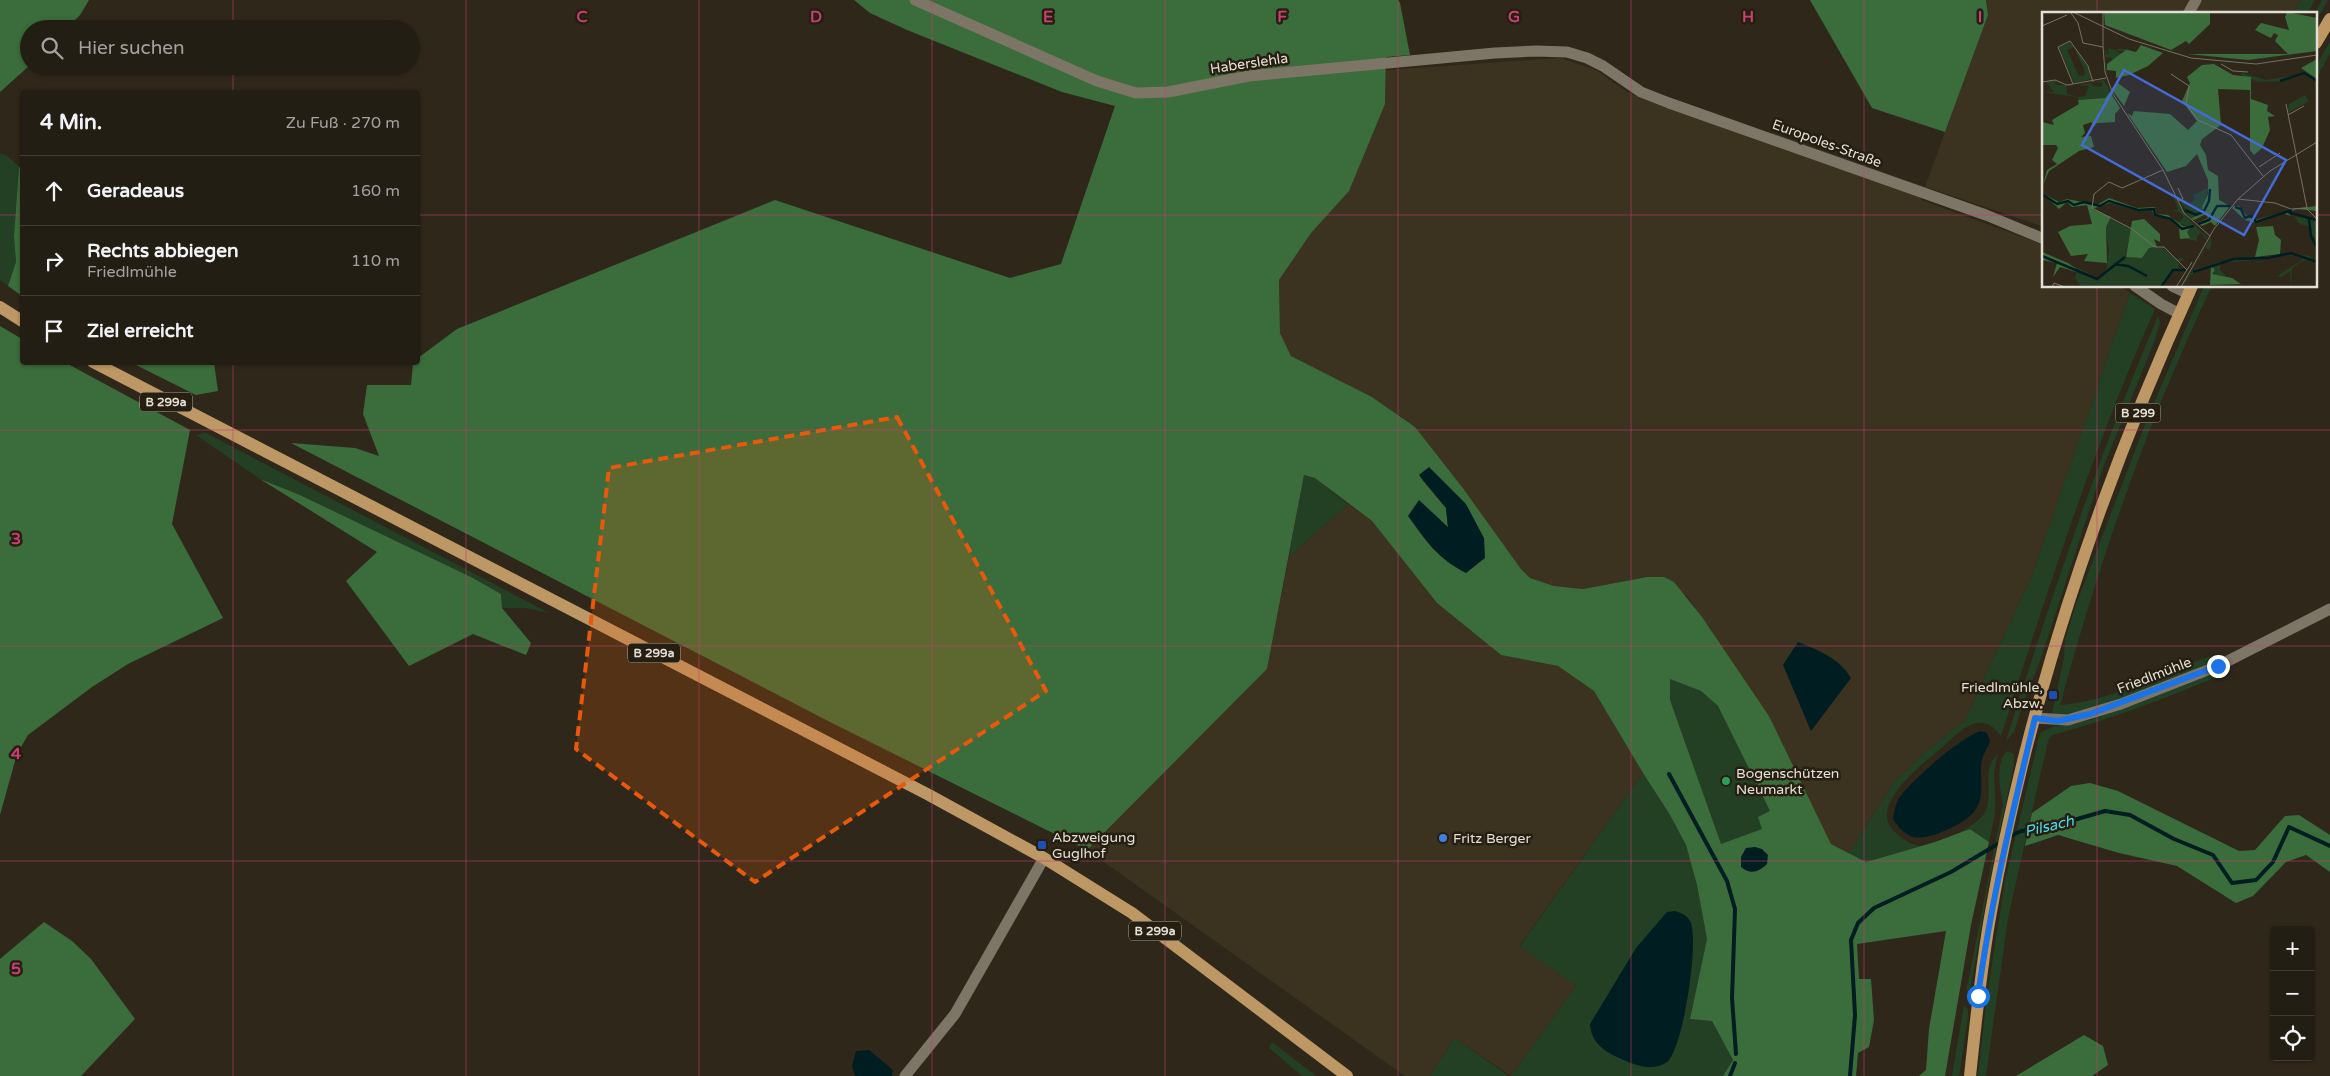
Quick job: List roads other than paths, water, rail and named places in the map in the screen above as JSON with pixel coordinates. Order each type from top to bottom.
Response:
[{"type":"main road","points":[[2318,40],[2330,19]]},
{"type":"main road","name":"B 299","points":[[1970,1076],[1984,952],[2003,850],[2035,718],[2070,595],[2086,548],[2131,429],[2191,290]]},
{"type":"main road","points":[[0,307],[20,320]]},
{"type":"main road","name":"B 299a","points":[[99,365],[929,795],[1044,858],[1132,914],[1347,1076]]},
{"type":"street","name":"Haberslehla","points":[[915,0],[1097,81],[1136,93],[1168,92],[1249,76],[1495,53],[1567,52],[1603,66]]},
{"type":"street","points":[[2189,12],[2196,0]]},
{"type":"street","name":"Europoles-Straße","points":[[1603,66],[1641,92],[1669,103],[1986,215],[2042,238]]},
{"type":"street","points":[[2138,288],[2180,314]]},
{"type":"street","name":"Friedlmühle","points":[[2035,718],[2058,721],[2068,720],[2121,704],[2218,666],[2330,609]]},
{"type":"street","points":[[905,1076],[955,1014],[1044,858]]},
{"type":"water","points":[[1429,467],[1466,504],[1484,538],[1485,558],[1466,573],[1440,555],[1427,542],[1408,516],[1419,500],[1448,527],[1446,508],[1419,475]]},
{"type":"water","points":[[1798,642],[1835,660],[1851,678],[1811,731],[1783,665]]},
{"type":"water","points":[[1981,731],[1987,733],[1990,741],[1982,759],[1981,792],[1976,809],[1965,820],[1938,834],[1920,838],[1910,836],[1904,832],[1893,819],[1897,802],[1904,792],[1924,772],[1961,741]]},
{"type":"water","points":[[1755,847],[1762,849],[1768,855],[1767,864],[1758,871],[1751,872],[1741,867],[1741,857],[1746,848]]},
{"type":"water","points":[[1675,911],[1684,914],[1689,919],[1693,932],[1691,970],[1684,1017],[1673,1053],[1667,1062],[1655,1067],[1642,1066],[1617,1057],[1602,1048],[1595,1040],[1590,1024],[1636,948],[1667,912]]},
{"type":"water","points":[[869,1050],[893,1070],[892,1076],[855,1076],[852,1066],[856,1051]]},
{"type":"waterway","points":[[1669,774],[1727,881],[1735,909],[1732,998],[1736,1054]]},
{"type":"waterway","name":"Pilsach","points":[[2009,837],[2021,831],[2046,828],[2105,811],[2130,815],[2174,839],[2213,855],[2232,883],[2256,880],[2273,862],[2289,827],[2330,846]]},
{"type":"waterway","name":"Pilsach","points":[[1850,1076],[1855,1015],[1851,940],[1858,923],[1874,908],[1951,872],[2001,842]]},
{"type":"waterway","points":[[1730,1076],[1735,1063]]},
{"type":"place","name":"Friedlmühle, Abzw.","points":[[2053,695]]},
{"type":"place","name":"Bogenschützen Neumarkt","points":[[1726,781]]},
{"type":"place","name":"Fritz Berger","points":[[1443,838]]},
{"type":"place","name":"Abzweigung Guglhof","points":[[1042,845]]}]
